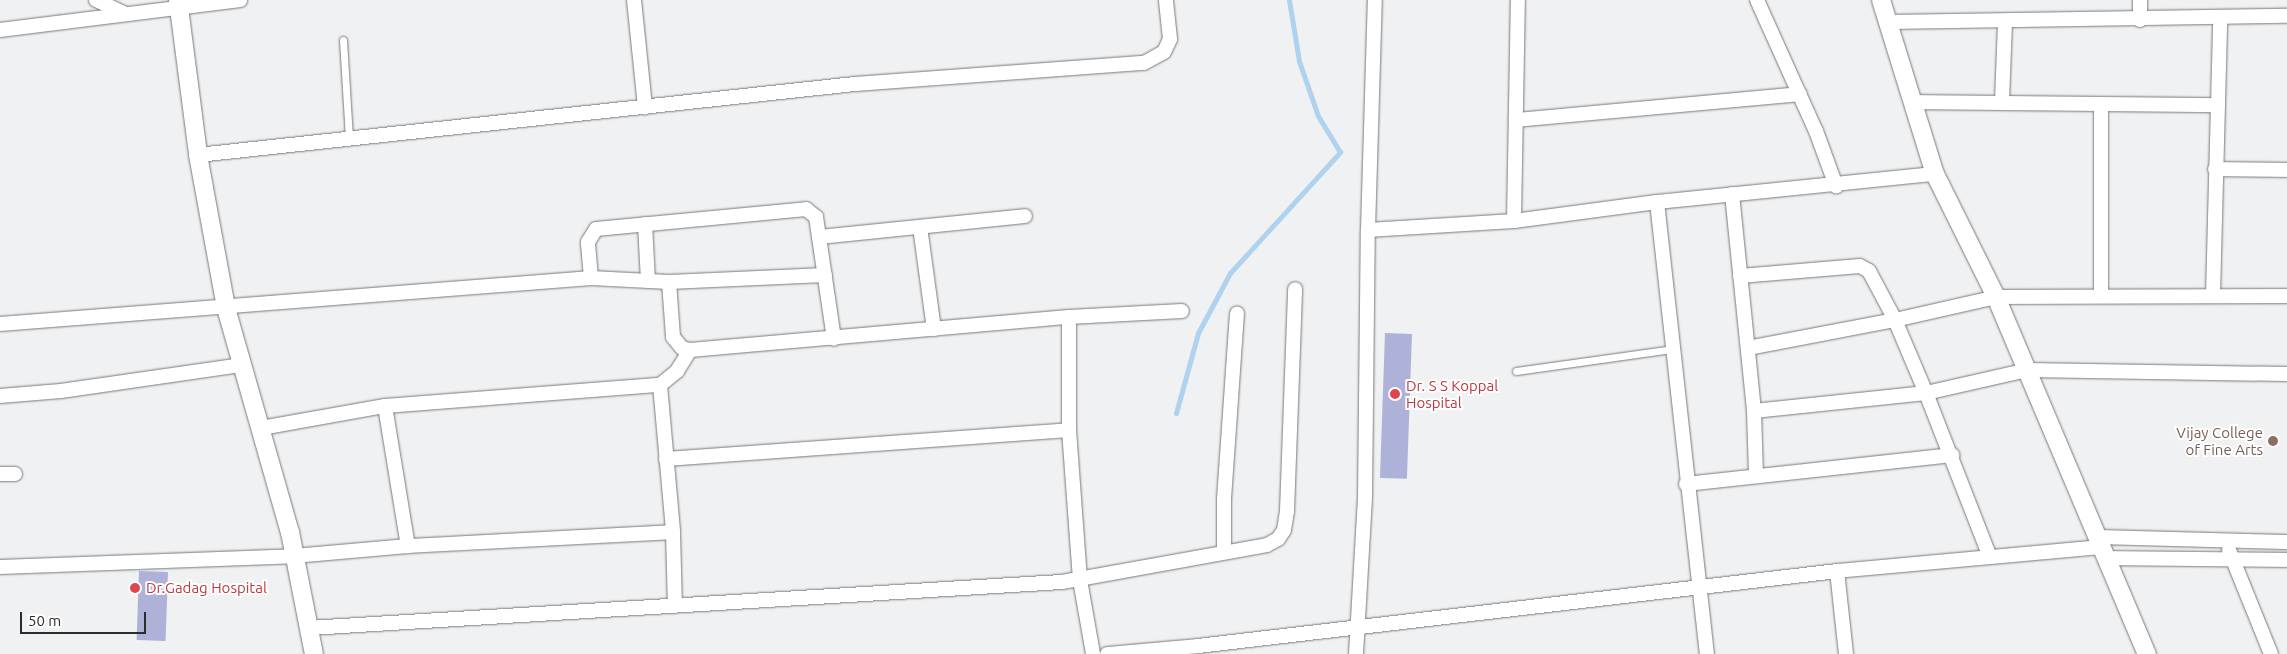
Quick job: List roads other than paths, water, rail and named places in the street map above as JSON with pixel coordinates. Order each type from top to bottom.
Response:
[{"type":"street","points":[[96,0],[123,12]]},
{"type":"street","points":[[0,30],[178,4],[240,0]]},
{"type":"street","points":[[634,0],[645,107]]},
{"type":"street","points":[[198,155],[855,84],[1144,63],[1164,52],[1170,39],[1166,0]]},
{"type":"street","points":[[1356,654],[1365,498],[1368,230],[1375,0]]},
{"type":"street","points":[[1514,221],[1518,0]]},
{"type":"street","points":[[1757,0],[1800,94],[1836,186]]},
{"type":"street","points":[[1881,0],[1935,174],[1996,298],[2147,654]]},
{"type":"street","points":[[2140,0],[2140,20]]},
{"type":"street","points":[[178,4],[198,155],[226,308],[261,428],[294,556],[314,654]]},
{"type":"street","points":[[1888,22],[2220,19],[2287,16]]},
{"type":"street","points":[[2213,295],[2220,19]]},
{"type":"street","points":[[2002,101],[2005,22]]},
{"type":"street","points":[[1516,120],[1800,94]]},
{"type":"street","points":[[1913,102],[2002,101],[2217,105]]},
{"type":"street","points":[[2100,295],[2101,104]]},
{"type":"street","points":[[2216,169],[2287,170]]},
{"type":"street","points":[[1368,230],[1514,221],[1657,202],[1836,186],[1935,174]]},
{"type":"street","points":[[1732,194],[1754,411],[1756,476]]},
{"type":"street","points":[[1657,202],[1686,484],[1706,654]]},
{"type":"street","points":[[591,278],[588,242],[591,234],[596,229],[806,209],[816,216],[834,339]]},
{"type":"street","points":[[819,237],[1025,216]]},
{"type":"street","points":[[646,224],[648,281]]},
{"type":"street","points":[[920,227],[934,329]]},
{"type":"street","points":[[1740,276],[1860,266],[1869,271],[1895,320],[1926,393],[1990,557]]},
{"type":"street","points":[[0,324],[226,308],[591,278],[669,282],[825,275]]},
{"type":"street","points":[[669,282],[673,337],[682,348],[690,350],[834,339],[1069,317],[1182,311]]},
{"type":"street","points":[[309,628],[1080,580],[1267,545],[1278,539],[1284,530],[1295,289]]},
{"type":"street","points":[[1748,348],[1895,320],[1996,298],[2100,295],[2287,296]]},
{"type":"street","points":[[1224,552],[1224,499],[1237,313]]},
{"type":"street","points":[[1069,317],[1069,430],[1080,580],[1093,654]]},
{"type":"street","points":[[261,428],[385,406],[660,385],[685,362],[690,350]]},
{"type":"street","points":[[0,396],[61,391],[242,365]]},
{"type":"street","points":[[1754,411],[1926,393],[2027,370],[2287,374]]},
{"type":"street","points":[[660,385],[673,532],[675,606]]},
{"type":"street","points":[[385,406],[408,546]]},
{"type":"street","points":[[666,459],[1069,430]]},
{"type":"street","points":[[1686,484],[1952,456]]},
{"type":"street","points":[[0,474],[14,474]]},
{"type":"street","points":[[0,568],[294,556],[408,546],[673,532]]},
{"type":"street","points":[[1107,654],[1837,571],[2100,547],[2225,540],[2287,542]]},
{"type":"street","points":[[2225,540],[2271,654]]},
{"type":"street","points":[[2100,547],[2232,558],[2287,560]]},
{"type":"street","points":[[1837,571],[1846,654]]},
{"type":"lane","points":[[343,40],[349,139]]},
{"type":"lane","points":[[1516,371],[1673,349]]},
{"type":"waterway","points":[[1176,413],[1198,333],[1230,273],[1340,152],[1318,116],[1299,61],[1289,0]]},
{"type":"place","name":"Dr. S S Koppal Hospital","points":[[1395,394]]},
{"type":"place","name":"Vijay College of Fine Arts","points":[[2273,441]]},
{"type":"place","name":"Dr.Gadag Hospital","points":[[135,588]]}]
